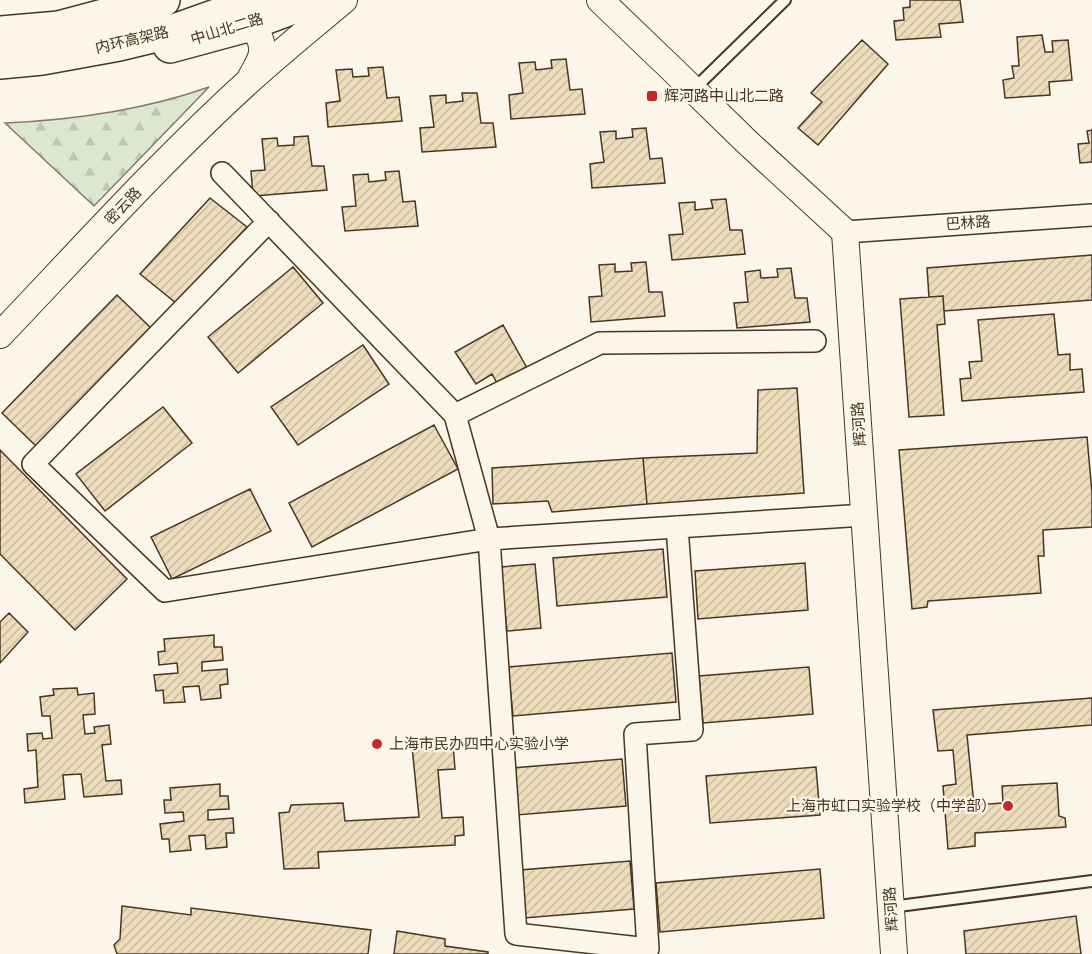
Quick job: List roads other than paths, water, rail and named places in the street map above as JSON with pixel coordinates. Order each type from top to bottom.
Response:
[{"type":"main road","points":[[0,24],[53,20],[130,0]]},
{"type":"main road","name":"内环高架路","points":[[0,33],[58,28],[163,0]]},
{"type":"main road","name":"内环高架路","points":[[0,62],[42,58],[119,44],[177,30],[261,0]]},
{"type":"main road","name":"中山北二路","points":[[0,78],[51,72],[136,55],[240,27],[312,0]]},
{"type":"street","name":"密云路","points":[[0,335],[210,118],[292,42],[345,0]]},
{"type":"street","points":[[600,0],[845,232]]},
{"type":"street","name":"密云路","points":[[240,27],[257,32],[263,45],[262,58],[250,80]]},
{"type":"street","points":[[222,173],[455,415],[489,539],[516,934],[648,949],[635,734],[692,730],[677,527]]},
{"type":"street","name":"巴林路","points":[[845,232],[1092,215]]},
{"type":"street","points":[[269,222],[33,464],[165,591],[489,539],[865,515]]},
{"type":"street","name":"辉河路","points":[[845,232],[894,954]]},
{"type":"street","points":[[455,415],[600,344],[815,341]]},
{"type":"lane","points":[[693,89],[785,0]]},
{"type":"lane","points":[[891,907],[1092,881]]},
{"type":"place","name":"辉河路中山北二路","points":[[652,96]]},
{"type":"place","name":"上海市民办四中心实验小学","points":[[377,744]]},
{"type":"place","name":"上海市虹口实验学校（中学部）","points":[[1008,806]]}]
